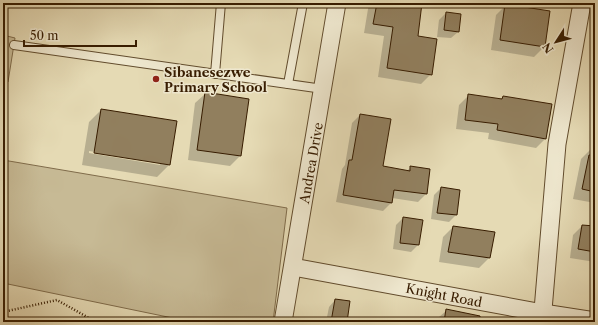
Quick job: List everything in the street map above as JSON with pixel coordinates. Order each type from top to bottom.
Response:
[{"type":"street","name":"Andrea Drive","points":[[283,322],[337,3]]},
{"type":"street","points":[[543,318],[557,144],[582,3]]},
{"type":"street","name":"Knight Road","points":[[293,267],[543,318],[595,321]]},
{"type":"lane","points":[[215,74],[221,3]]},
{"type":"lane","points":[[288,84],[303,3]]},
{"type":"lane","points":[[14,45],[323,89]]},
{"type":"path","points":[[3,312],[57,300],[96,322]]},
{"type":"shaded area","points":[[3,35],[15,38],[8,82],[3,82]]},
{"type":"shaded area","points":[[3,160],[287,208],[273,322],[192,322],[3,283]]},
{"type":"building","points":[[377,3],[422,3],[418,36],[437,39],[432,75],[387,68],[393,27],[373,24]]},
{"type":"building","points":[[505,4],[550,11],[545,47],[500,40]]},
{"type":"building","points":[[446,12],[461,14],[459,32],[444,30]]},
{"type":"building","points":[[205,92],[249,99],[241,156],[197,150]]},
{"type":"building","points":[[468,94],[502,99],[503,96],[552,104],[546,139],[497,130],[498,124],[465,120]]},
{"type":"building","points":[[101,109],[177,121],[170,165],[94,153]]},
{"type":"building","points":[[360,114],[391,119],[383,166],[410,171],[410,166],[430,169],[427,194],[394,190],[392,203],[343,195],[349,160],[352,160]]},
{"type":"building","points":[[589,155],[595,155],[595,192],[582,189]]},
{"type":"building","points":[[441,187],[460,190],[457,215],[437,213]]},
{"type":"building","points":[[403,217],[423,220],[419,245],[400,243]]},
{"type":"building","points":[[582,225],[595,226],[595,252],[578,249]]},
{"type":"building","points":[[453,226],[495,232],[490,258],[448,252]]},
{"type":"building","points":[[335,299],[350,301],[347,322],[331,322]]},
{"type":"building","points":[[446,309],[480,316],[480,322],[444,322]]},
{"type":"place","name":"Sibanesezwe Primary School","points":[[156,79]]}]
